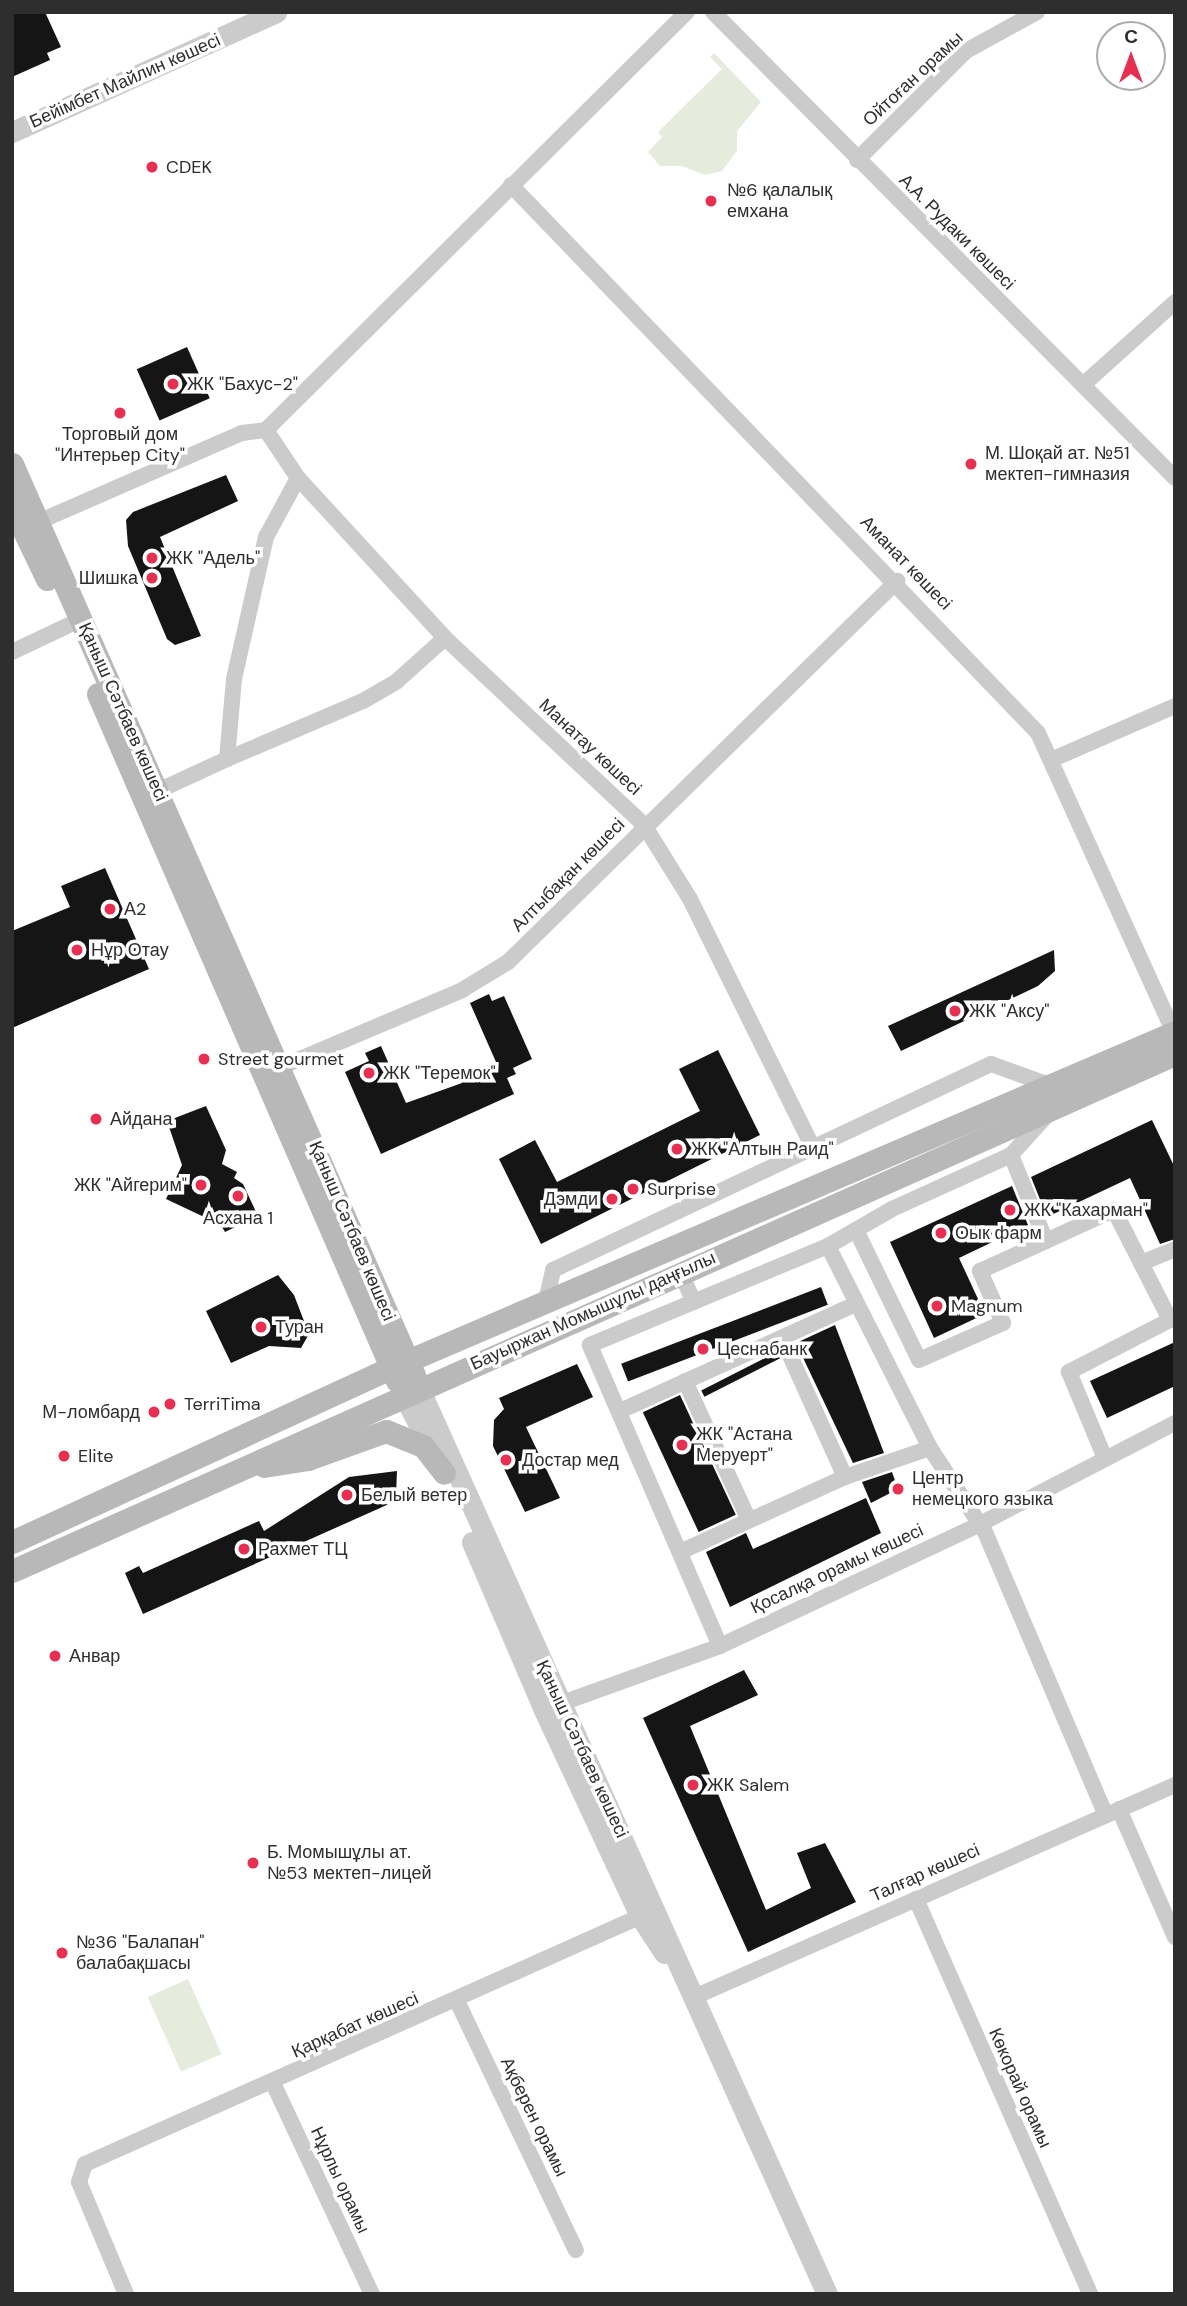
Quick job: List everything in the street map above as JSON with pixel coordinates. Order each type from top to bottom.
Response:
[{"type":"main road","name":"Қаныш Сәтбаев көшесі","points":[[12,464],[150,795],[411,1391]]},
{"type":"main road","name":"Қаныш Сәтбаев көшесі","points":[[12,506],[281,1067],[399,1365]]},
{"type":"main road","name":"Бауыржан Момышұлы даңғылы","points":[[12,1542],[399,1365],[1049,1086],[1174,1039]]},
{"type":"main road","name":"Бауыржан Момышұлы даңғылы","points":[[12,1571],[411,1391],[1052,1108],[1174,1039]]},
{"type":"main road","points":[[233,1471],[308,1459],[386,1431],[423,1446],[444,1473]]},
{"type":"street","name":"Бейімбет Майлин көшесі","points":[[12,132],[276,12]]},
{"type":"street","points":[[38,522],[242,433],[266,429],[687,12]]},
{"type":"street","name":"А.А. Рудаки көшесі","points":[[713,12],[1175,478]]},
{"type":"street","name":"Ойтоған орамы","points":[[857,160],[966,51],[1037,12]]},
{"type":"street","name":"Аманат көшесі","points":[[511,185],[1018,708],[1053,759],[1174,1039]]},
{"type":"street","points":[[1084,384],[1175,302]]},
{"type":"street","name":"Манатау көшесі","points":[[266,429],[298,478],[445,638],[644,825],[690,900],[812,1146]]},
{"type":"street","points":[[227,759],[234,679],[266,537],[298,478]]},
{"type":"street","name":"Алтыбақан көшесі","points":[[281,1067],[462,990],[508,962],[644,825],[897,582]]},
{"type":"street","points":[[12,652],[69,625]]},
{"type":"street","points":[[150,795],[363,701],[397,681],[445,638]]},
{"type":"street","points":[[1053,759],[1175,706]]},
{"type":"street","points":[[547,1301],[553,1270],[991,1064],[1049,1086]]},
{"type":"street","points":[[720,1646],[682,1551],[590,1345],[828,1246],[1011,1155],[1052,1108]]},
{"type":"street","points":[[1011,1155],[1046,1241]]},
{"type":"street","points":[[856,1230],[919,1360],[1003,1323],[980,1271],[1114,1210],[1170,1320],[1069,1373],[1104,1456]]},
{"type":"street","points":[[828,1246],[854,1305],[930,1448],[980,1524],[1113,1812],[1175,1937]]},
{"type":"street","points":[[1141,1263],[1175,1249]]},
{"type":"street","points":[[680,1272],[694,1302]]},
{"type":"street","points":[[620,1411],[854,1305]]},
{"type":"street","points":[[782,1338],[845,1477]]},
{"type":"street","points":[[685,1381],[749,1520]]},
{"type":"street","name":"Қаныш Сәтбаев көшесі","points":[[411,1391],[444,1473],[648,1913],[692,1998],[827,2294]]},
{"type":"street","name":"Қаныш Сәтбаев көшесі","points":[[411,1391],[552,1707]]},
{"type":"street","name":"Қосалқа орамы көшесі","points":[[552,1707],[613,1689],[720,1646],[980,1524],[1104,1456],[1175,1423]]},
{"type":"street","points":[[682,1551],[845,1477],[930,1448]]},
{"type":"street","name":"Талғар көшесі","points":[[692,1998],[1175,1785]]},
{"type":"street","name":"Көкорай орамы","points":[[916,1899],[1090,2294]]},
{"type":"street","name":"Қарқабат көшесі","points":[[126,2294],[79,2182],[85,2164],[457,2001],[648,1913]]},
{"type":"street","name":"Ақберен орамы","points":[[457,2001],[576,2250]]},
{"type":"street","name":"Нұрлы орамы","points":[[273,2082],[372,2294]]},
{"type":"green space","points":[[714,53],[761,102],[737,131],[737,151],[722,171],[705,175],[682,166],[660,166],[648,152],[662,137],[658,132],[722,69],[710,57]]},
{"type":"green space","points":[[188,1979],[221,2054],[181,2072],[148,1997]]},
{"type":"building","points":[[12,12],[45,12],[61,47],[47,53],[50,60],[12,77]]},
{"type":"building","name":"ЖК \"Бахус-2\"","points":[[187,347],[210,398],[160,421],[137,369]]},
{"type":"building","name":"ЖК \"Адель\"","points":[[226,475],[238,501],[160,537],[201,636],[175,645],[167,639],[128,546],[126,520],[133,512]]},
{"type":"building","name":"Нұр Отау","points":[[105,868],[149,969],[12,1028],[12,931],[70,907],[61,886]]},
{"type":"building","name":"ЖК \"Аксу\"","points":[[1054,950],[1055,971],[1038,986],[901,1051],[888,1026]]},
{"type":"building","name":"ЖК \"Теремок\"","points":[[489,994],[492,1001],[504,996],[532,1059],[513,1068],[516,1074],[507,1078],[514,1094],[381,1154],[345,1072],[369,1061],[365,1053],[381,1046],[406,1103],[462,1083],[459,1078],[496,1062],[470,1003]]},
{"type":"building","name":"ЖК \"Алтын Раид\"","points":[[718,1050],[760,1135],[541,1244],[499,1159],[535,1140],[557,1182],[700,1111],[679,1069]]},
{"type":"building","points":[[206,1106],[226,1150],[222,1164],[237,1172],[234,1178],[243,1184],[258,1216],[225,1232],[221,1225],[166,1199],[182,1165],[167,1121]]},
{"type":"building","points":[[1152,1120],[1175,1168],[1175,1239],[1160,1244],[1130,1178],[1047,1217],[1031,1177]]},
{"type":"building","points":[[1012,1186],[1028,1225],[959,1258],[985,1314],[934,1338],[890,1242]]},
{"type":"building","name":"Туран","points":[[278,1275],[294,1295],[309,1334],[301,1348],[269,1346],[231,1363],[206,1311]]},
{"type":"building","points":[[821,1287],[828,1305],[628,1381],[621,1364]]},
{"type":"building","points":[[835,1325],[884,1453],[853,1463],[796,1343]]},
{"type":"building","points":[[1175,1342],[1175,1386],[1107,1418],[1090,1381]]},
{"type":"building","points":[[777,1352],[780,1358],[704,1397],[701,1391]]},
{"type":"building","points":[[577,1364],[593,1397],[526,1427],[560,1498],[525,1512],[493,1446],[494,1420],[504,1409],[499,1398]]},
{"type":"building","points":[[680,1395],[736,1515],[699,1532],[643,1412]]},
{"type":"building","name":"Рахмет ТЦ","points":[[397,1471],[396,1495],[385,1494],[389,1504],[143,1614],[125,1573],[139,1566],[143,1573],[259,1521],[264,1531],[349,1477]]},
{"type":"building","points":[[892,1472],[898,1489],[871,1503],[862,1482]]},
{"type":"building","points":[[866,1498],[881,1533],[730,1607],[706,1552],[746,1533],[753,1549]]},
{"type":"building","name":"ЖК Salem","points":[[744,1670],[758,1695],[690,1726],[766,1910],[811,1888],[797,1853],[825,1843],[856,1902],[748,1952],[643,1718]]},
{"type":"place","name":"CDEK","points":[[152,167]]},
{"type":"place","name":"№6 қалалық емхана","points":[[711,201]]},
{"type":"place","name":"ЖК \"Бахус-2\"","points":[[173,384]]},
{"type":"place","name":"Торговый дом \"Интерьер City\"","points":[[120,413]]},
{"type":"place","name":"М. Шоқай ат. №51 мектеп-гимназия","points":[[971,464]]},
{"type":"place","name":"ЖК \"Адель\"","points":[[152,558]]},
{"type":"place","name":"Шишка","points":[[152,578]]},
{"type":"place","name":"А2","points":[[110,909]]},
{"type":"place","name":"Нұр Отау","points":[[77,950]]},
{"type":"place","name":"ЖК \"Аксу\"","points":[[955,1011]]},
{"type":"place","name":"Street gourmet","points":[[204,1059]]},
{"type":"place","name":"ЖК \"Теремок\"","points":[[369,1073]]},
{"type":"place","name":"Айдана","points":[[96,1119]]},
{"type":"place","name":"ЖК \"Алтын Раид\"","points":[[677,1149]]},
{"type":"place","name":"ЖК \"Айгерим\"","points":[[201,1185]]},
{"type":"place","name":"Surprise","points":[[633,1189]]},
{"type":"place","name":"Асхана 1","points":[[238,1196]]},
{"type":"place","name":"Дэмди","points":[[612,1199]]},
{"type":"place","name":"ЖК \"Кахарман\"","points":[[1010,1210]]},
{"type":"place","name":"Оык фарм","points":[[941,1233]]},
{"type":"place","name":"Magnum","points":[[937,1306]]},
{"type":"place","name":"Туран","points":[[261,1327]]},
{"type":"place","name":"Цеснабанк","points":[[703,1349]]},
{"type":"place","name":"TerriTima","points":[[170,1404]]},
{"type":"place","name":"М-ломбард","points":[[154,1412]]},
{"type":"place","name":"ЖК \"Астана Меруерт\"","points":[[682,1445]]},
{"type":"place","name":"Elite","points":[[64,1456]]},
{"type":"place","name":"Достар мед","points":[[506,1460]]},
{"type":"place","name":"Центр немецкого языка","points":[[898,1489]]},
{"type":"place","name":"Белый ветер","points":[[347,1495]]},
{"type":"place","name":"Рахмет ТЦ","points":[[244,1549]]},
{"type":"place","name":"Анвар","points":[[55,1656]]},
{"type":"place","name":"ЖК Salem","points":[[693,1785]]},
{"type":"place","name":"Б. Момышұлы ат. №53 мектеп-лицей","points":[[253,1863]]},
{"type":"place","name":"№36 \"Балапан\" балабақшасы","points":[[62,1953]]}]
